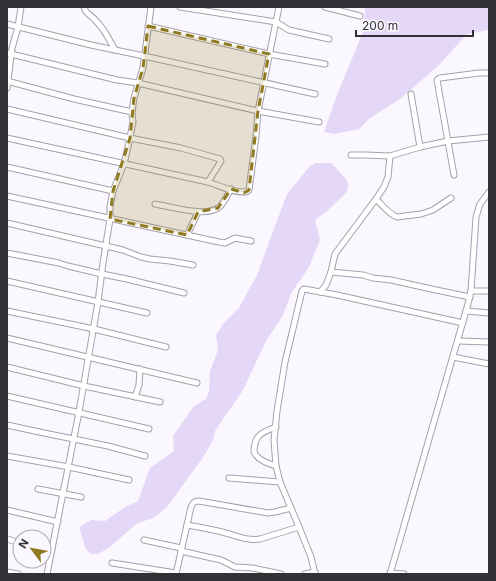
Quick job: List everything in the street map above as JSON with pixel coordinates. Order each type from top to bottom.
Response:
[{"type":"street","points":[[7,88],[9,54],[18,27],[21,7]]},
{"type":"street","points":[[84,7],[86,13],[96,20],[116,50]]},
{"type":"street","points":[[52,550],[94,329],[110,219],[110,207],[113,191],[124,164],[130,138],[133,122],[132,112],[134,98],[143,68],[151,7]]},
{"type":"street","points":[[180,7],[276,22],[289,30],[329,39]]},
{"type":"street","points":[[7,138],[208,182],[244,193],[249,190],[258,111],[279,7]]},
{"type":"street","points":[[325,7],[360,16]]},
{"type":"street","points":[[7,24],[314,94]]},
{"type":"street","points":[[148,26],[270,54],[326,64]]},
{"type":"street","points":[[9,54],[117,80],[258,111],[319,122]]},
{"type":"street","points":[[454,175],[437,80],[440,78],[489,73]]},
{"type":"street","points":[[7,81],[74,99],[132,112]]},
{"type":"street","points":[[411,94],[420,146]]},
{"type":"street","points":[[7,109],[130,138],[181,148],[220,159],[221,161],[208,182]]},
{"type":"street","points":[[351,155],[390,156],[420,146],[448,141],[489,137]]},
{"type":"street","points":[[320,292],[326,285],[332,272],[334,254],[384,187],[388,177],[390,156]]},
{"type":"street","points":[[7,167],[113,191]]},
{"type":"street","points":[[156,204],[198,212],[206,212],[218,208],[231,189]]},
{"type":"street","points":[[404,574],[390,574],[470,297],[476,216],[480,204],[489,192]]},
{"type":"street","points":[[7,196],[225,243],[235,238],[252,241]]},
{"type":"street","points":[[376,199],[388,211],[397,217],[421,214],[433,210],[451,198]]},
{"type":"street","points":[[187,235],[198,212]]},
{"type":"street","points":[[7,224],[123,250],[150,259],[193,265]]},
{"type":"street","points":[[7,252],[184,293]]},
{"type":"street","points":[[332,272],[391,280],[470,297]]},
{"type":"street","points":[[7,282],[147,313]]},
{"type":"street","points":[[305,574],[315,573],[311,557],[280,482],[276,466],[274,440],[285,362],[302,291],[304,289],[337,295],[463,323]]},
{"type":"street","points":[[471,291],[489,291]]},
{"type":"street","points":[[7,311],[94,329],[166,347]]},
{"type":"street","points":[[466,312],[489,313]]},
{"type":"street","points":[[7,338],[197,383]]},
{"type":"street","points":[[458,341],[489,342]]},
{"type":"street","points":[[453,357],[489,364]]},
{"type":"street","points":[[7,367],[84,386],[160,402]]},
{"type":"street","points":[[135,396],[139,386],[140,369]]},
{"type":"street","points":[[7,396],[149,429]]},
{"type":"street","points":[[7,425],[44,434],[108,446],[145,456]]},
{"type":"street","points":[[276,427],[260,434],[257,437],[254,452],[256,456],[263,461],[276,466]]},
{"type":"street","points":[[7,456],[129,480]]},
{"type":"street","points":[[229,478],[280,482]]},
{"type":"street","points":[[38,490],[81,497]]},
{"type":"street","points":[[112,563],[176,574],[191,507],[193,503],[199,501],[268,513],[291,508]]},
{"type":"street","points":[[7,510],[58,522]]},
{"type":"street","points":[[187,525],[254,540],[299,527]]},
{"type":"street","points":[[144,540],[221,560],[235,567],[253,568],[281,574]]},
{"type":"street","points":[[7,572],[16,574]]},
{"type":"highlighted area","points":[[148,26],[269,54],[258,111],[249,190],[244,193],[231,189],[218,208],[198,212],[187,235],[110,219],[113,191],[130,138],[134,98],[143,68]]},
{"type":"shaded area","points":[[363,7],[489,7],[489,30],[467,34],[438,66],[400,99],[370,118],[359,129],[334,134],[324,132],[337,95],[363,32],[365,9]]},
{"type":"shaded area","points":[[316,163],[331,163],[346,179],[348,185],[347,192],[326,212],[315,220],[320,240],[309,267],[292,292],[282,317],[266,341],[243,390],[215,431],[214,438],[204,456],[167,507],[155,517],[136,524],[110,547],[98,554],[91,554],[86,549],[79,527],[91,520],[105,521],[125,507],[138,501],[150,468],[174,451],[173,436],[194,406],[206,399],[209,392],[210,371],[218,350],[216,335],[224,323],[239,308],[257,275],[287,194],[310,166]]}]
